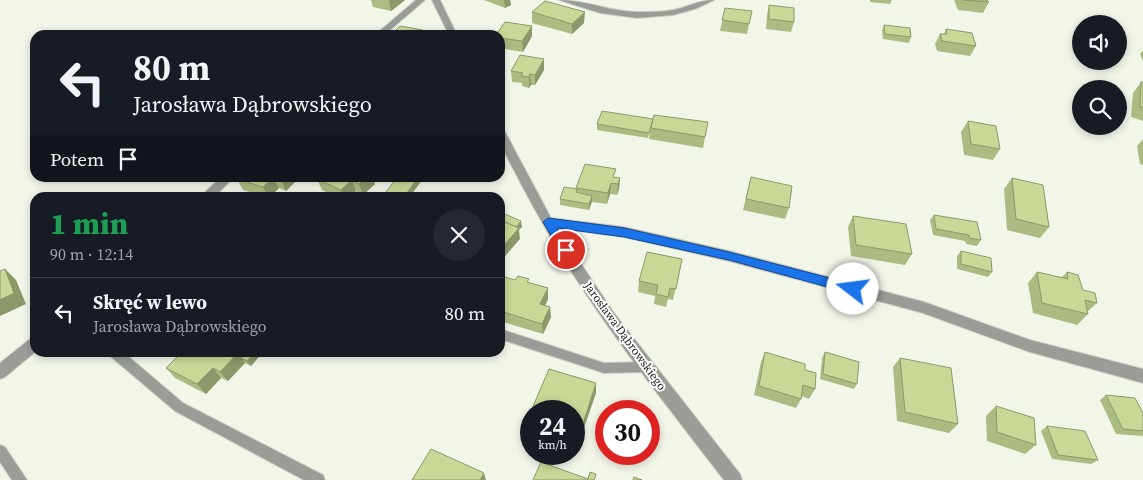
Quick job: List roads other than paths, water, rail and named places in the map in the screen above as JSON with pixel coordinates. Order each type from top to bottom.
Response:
[{"type":"street","points":[[385,30],[421,0]]},
{"type":"street","points":[[436,0],[451,30]]},
{"type":"street","points":[[563,0],[594,10],[650,16],[698,6],[710,0]]},
{"type":"street","name":"Jarosława Dąbrowskiego","points":[[505,141],[548,222],[592,293],[734,480]]},
{"type":"street","points":[[214,192],[223,182]]},
{"type":"street","points":[[548,222],[624,232],[729,256],[924,308],[1030,346],[1143,376]]},
{"type":"street","points":[[0,372],[30,347]]},
{"type":"lane","points":[[505,336],[604,368],[647,367]]},
{"type":"lane","points":[[120,357],[179,407],[318,480]]},
{"type":"lane","points":[[0,451],[20,480]]}]
